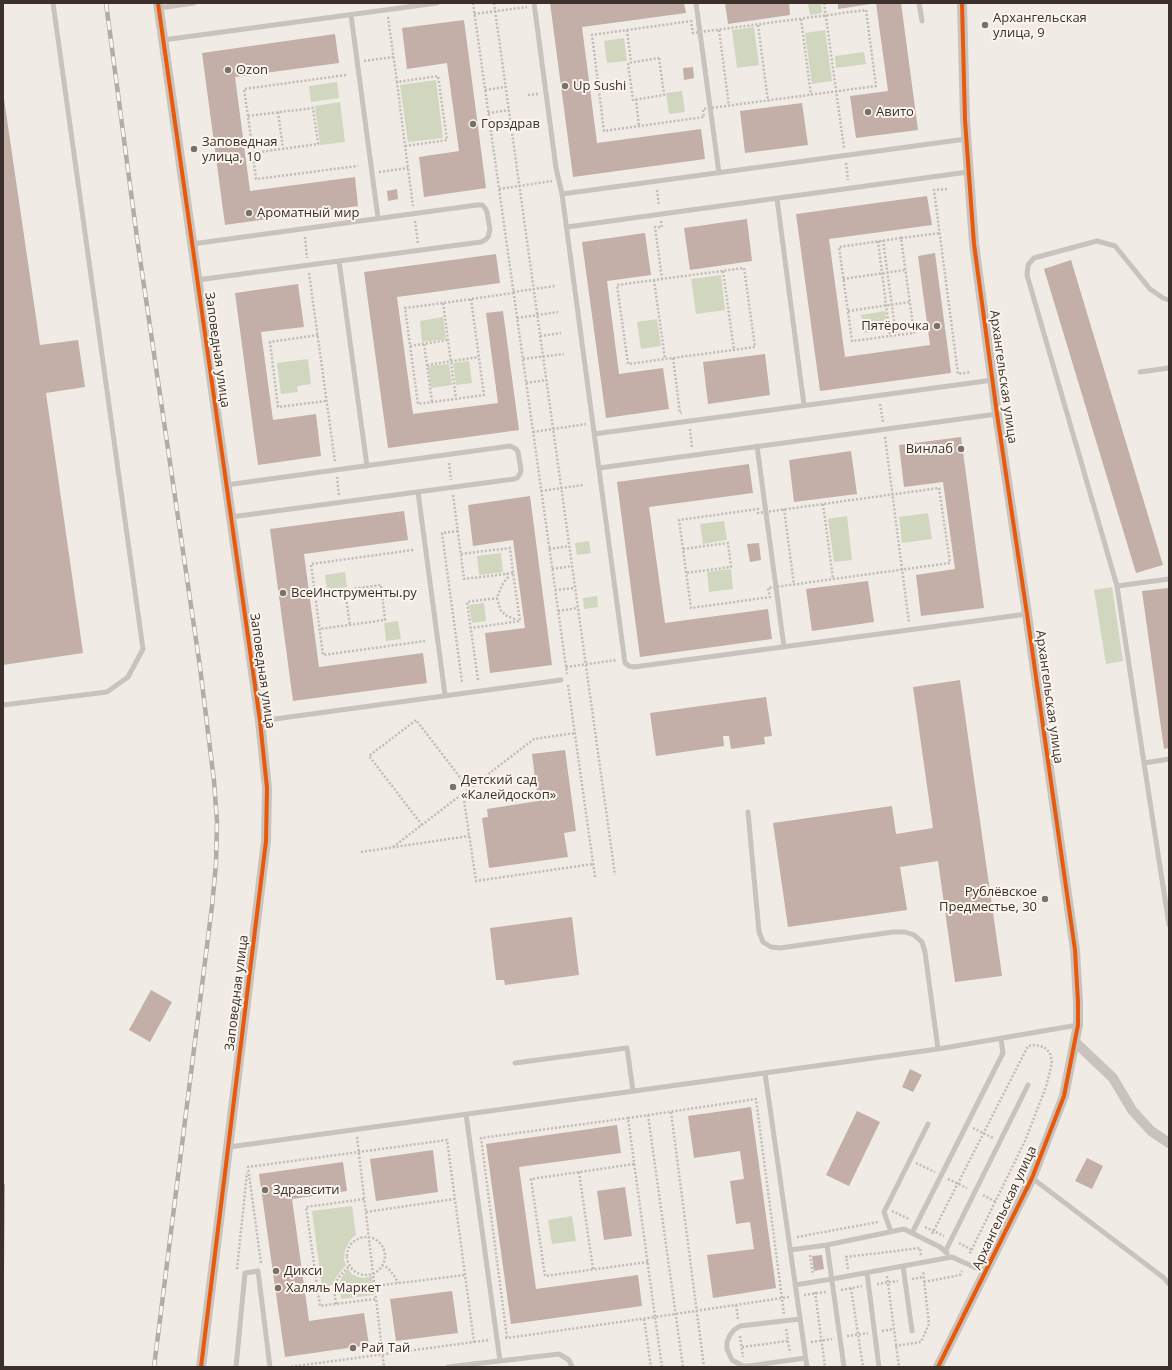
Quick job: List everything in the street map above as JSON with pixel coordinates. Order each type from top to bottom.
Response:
[{"type":"street","name":"Архангельская улица","points":[[938,1367],[1032,1178],[1064,1096],[1078,1025],[1075,950],[997,414],[974,244],[966,139],[962,3]]},
{"type":"street","name":"Заповедная улица","points":[[158,5],[260,720],[267,788],[266,841],[201,1367]]},
{"type":"street","points":[[1075,1042],[1113,1078],[1132,1110],[1151,1131],[1169,1143]]},
{"type":"lane","points":[[3,705],[107,692],[128,677],[143,649],[53,3]]},
{"type":"lane","points":[[158,5],[194,3]]},
{"type":"lane","points":[[163,40],[437,3]]},
{"type":"lane","points":[[696,3],[719,173]]},
{"type":"lane","points":[[919,3],[922,21]]},
{"type":"lane","points":[[534,4],[556,168],[567,227],[625,663],[634,667],[1027,614]]},
{"type":"lane","points":[[351,15],[378,218]]},
{"type":"lane","points":[[562,194],[966,139]]},
{"type":"lane","points":[[567,227],[968,172]]},
{"type":"lane","points":[[776,198],[804,405]]},
{"type":"lane","points":[[192,244],[477,205],[486,208],[490,230],[488,236],[481,242],[197,280]]},
{"type":"lane","points":[[1169,300],[1163,298],[1150,289],[1115,246],[1097,241],[1034,258],[1028,265],[1027,275],[1117,586],[1169,925]]},
{"type":"lane","points":[[339,261],[367,466]]},
{"type":"lane","points":[[1140,372],[1169,368]]},
{"type":"lane","points":[[594,434],[993,380]]},
{"type":"lane","points":[[599,468],[997,414]]},
{"type":"lane","points":[[226,485],[510,446],[518,452],[520,464],[520,474],[514,479],[231,517]]},
{"type":"lane","points":[[757,446],[784,647]]},
{"type":"lane","points":[[418,492],[445,695]]},
{"type":"lane","points":[[1117,586],[1169,579]]},
{"type":"lane","points":[[260,720],[561,680]]},
{"type":"lane","points":[[1144,763],[1169,759]]},
{"type":"lane","points":[[748,812],[759,932],[763,942],[771,947],[780,948],[893,932],[905,932],[914,935],[922,942],[925,952],[938,1049]]},
{"type":"lane","points":[[229,1147],[938,1049],[1078,1025]]},
{"type":"lane","points":[[912,1233],[1004,1053],[1001,1038]]},
{"type":"lane","points":[[515,1063],[627,1048],[633,1091]]},
{"type":"lane","points":[[765,1073],[807,1367]]},
{"type":"lane","points":[[946,1252],[1028,1085]]},
{"type":"lane","points":[[466,1114],[500,1361]]},
{"type":"lane","points":[[891,1232],[884,1212],[928,1124]]},
{"type":"lane","points":[[1032,1178],[1164,1278],[1169,1284]]},
{"type":"lane","points":[[790,1250],[827,1245],[904,1229],[940,1247],[952,1257],[985,1272]]},
{"type":"lane","points":[[827,1245],[844,1367]]},
{"type":"lane","points":[[795,1285],[952,1257]]},
{"type":"lane","points":[[903,1266],[912,1330]]},
{"type":"lane","points":[[236,1367],[246,1273],[258,1271],[270,1367]]},
{"type":"lane","points":[[867,1273],[879,1367]]},
{"type":"lane","points":[[800,1318],[739,1327],[730,1335],[727,1342],[727,1349],[732,1360],[743,1366],[806,1358]]},
{"type":"lane","points":[[448,1367],[559,1354],[569,1360],[572,1367]]},
{"type":"path","points":[[473,3],[595,877]]},
{"type":"path","points":[[494,3],[615,875]]},
{"type":"path","points":[[824,3],[842,136]]},
{"type":"path","points":[[474,14],[534,4]]},
{"type":"path","points":[[387,10],[407,161]]},
{"type":"path","points":[[728,28],[866,10],[876,86],[739,105]]},
{"type":"path","points":[[801,19],[811,95]]},
{"type":"path","points":[[680,23],[592,35],[604,131],[693,119]]},
{"type":"path","points":[[758,25],[768,101]]},
{"type":"path","points":[[627,30],[631,62]]},
{"type":"path","points":[[719,30],[729,106]]},
{"type":"path","points":[[357,62],[393,57]]},
{"type":"path","points":[[659,58],[664,95],[633,100],[628,62],[631,62],[659,58]]},
{"type":"path","points":[[346,75],[244,89],[256,179],[358,166]]},
{"type":"path","points":[[397,82],[438,76],[447,140],[405,146]]},
{"type":"path","points":[[485,90],[505,87]]},
{"type":"path","points":[[636,99],[640,126]]},
{"type":"path","points":[[248,116],[313,108],[316,129],[318,144],[253,153]]},
{"type":"path","points":[[488,113],[509,110]]},
{"type":"path","points":[[278,112],[283,148]]},
{"type":"path","points":[[372,173],[408,168]]},
{"type":"path","points":[[499,189],[559,180]]},
{"type":"path","points":[[947,188],[934,190],[958,374],[971,372]]},
{"type":"path","points":[[303,228],[340,502]]},
{"type":"path","points":[[901,238],[914,333],[852,341],[839,246],[883,240],[940,233]]},
{"type":"path","points":[[656,235],[662,279]]},
{"type":"path","points":[[883,240],[896,335]]},
{"type":"path","points":[[878,241],[890,336]]},
{"type":"path","points":[[744,268],[754,347],[628,364],[617,285],[662,279],[744,268]]},
{"type":"path","points":[[843,279],[905,270]]},
{"type":"path","points":[[724,271],[734,350]]},
{"type":"path","points":[[654,280],[665,359]]},
{"type":"path","points":[[471,299],[484,395],[418,404],[405,308],[555,286]]},
{"type":"path","points":[[848,311],[910,302]]},
{"type":"path","points":[[443,303],[456,399]]},
{"type":"path","points":[[517,318],[558,312]]},
{"type":"path","points":[[540,336],[561,333]]},
{"type":"path","points":[[318,335],[270,342],[278,408],[326,401]]},
{"type":"path","points":[[410,346],[448,340]]},
{"type":"path","points":[[424,344],[432,402]]},
{"type":"path","points":[[523,359],[564,354]]},
{"type":"path","points":[[427,364],[479,358]]},
{"type":"path","points":[[672,358],[679,405]]},
{"type":"path","points":[[526,383],[546,380]]},
{"type":"path","points":[[533,432],[593,423]]},
{"type":"path","points":[[886,450],[908,616]]},
{"type":"path","points":[[448,455],[464,579],[513,572]]},
{"type":"path","points":[[541,491],[583,485]]},
{"type":"path","points":[[795,508],[939,488],[942,503],[950,564],[805,583]]},
{"type":"path","points":[[823,504],[833,579]]},
{"type":"path","points":[[784,509],[794,584]]},
{"type":"path","points":[[740,512],[679,520],[691,608],[751,600]]},
{"type":"path","points":[[458,531],[442,533],[462,682]]},
{"type":"path","points":[[683,549],[728,543],[731,567],[686,573]]},
{"type":"path","points":[[549,549],[569,546]]},
{"type":"path","points":[[461,554],[510,548],[520,621]]},
{"type":"path","points":[[413,550],[311,564],[323,655],[426,641]]},
{"type":"path","points":[[552,569],[572,566]]},
{"type":"path","points":[[507,573],[508,578],[502,585],[497,598],[501,611],[507,616],[520,621]]},
{"type":"path","points":[[315,594],[380,585],[385,620],[320,629]]},
{"type":"path","points":[[555,590],[575,588]]},
{"type":"path","points":[[345,590],[350,625]]},
{"type":"path","points":[[478,680],[467,602],[497,598]]},
{"type":"path","points":[[558,611],[578,608]]},
{"type":"path","points":[[471,628],[520,621]]},
{"type":"path","points":[[566,667],[624,659]]},
{"type":"path","points":[[422,825],[369,756],[416,720],[469,789]]},
{"type":"path","points":[[393,847],[534,739],[575,733]]},
{"type":"path","points":[[463,793],[476,881],[593,864]]},
{"type":"path","points":[[361,852],[470,836]]},
{"type":"path","points":[[507,1338],[481,1138],[756,1099],[791,1360]]},
{"type":"path","points":[[671,1112],[704,1367]]},
{"type":"path","points":[[648,1115],[684,1367]]},
{"type":"path","points":[[628,1118],[662,1367]]},
{"type":"path","points":[[967,1125],[1000,1141]]},
{"type":"path","points":[[356,1129],[384,1367]]},
{"type":"path","points":[[261,1267],[248,1167],[446,1140],[474,1342]]},
{"type":"path","points":[[910,1161],[996,1202]]},
{"type":"path","points":[[634,1164],[531,1179],[536,1216],[545,1276],[648,1262]]},
{"type":"path","points":[[579,1172],[593,1269]]},
{"type":"path","points":[[364,1199],[306,1207],[320,1306],[376,1300]]},
{"type":"path","points":[[366,1212],[454,1199]]},
{"type":"path","points":[[887,1208],[972,1250]]},
{"type":"path","points":[[775,1240],[887,1220]]},
{"type":"path","points":[[807,1235],[825,1367]]},
{"type":"path","points":[[362,1237],[369,1237],[375,1240],[384,1249],[385,1256],[382,1265],[373,1273],[364,1275],[358,1274],[349,1266],[346,1255],[351,1244],[356,1239],[362,1237]]},
{"type":"path","points":[[846,1257],[863,1367]]},
{"type":"path","points":[[382,1265],[388,1268],[398,1283]]},
{"type":"path","points":[[336,1304],[334,1289],[336,1283],[338,1278],[349,1266]]},
{"type":"path","points":[[886,1269],[899,1367]]},
{"type":"path","points":[[375,1286],[465,1275]]},
{"type":"path","points":[[289,1367],[644,1319],[923,1277]]},
{"type":"path","points":[[644,1319],[651,1367]]},
{"type":"path","points":[[742,1347],[788,1341]]},
{"type":"green space","points":[[808,3],[821,3],[822,13],[810,15]]},
{"type":"green space","points":[[754,27],[759,65],[737,68],[732,30]]},
{"type":"green space","points":[[825,30],[832,81],[812,84],[805,33]]},
{"type":"green space","points":[[624,38],[627,61],[607,63],[604,41]]},
{"type":"green space","points":[[864,52],[866,64],[836,68],[835,56]]},
{"type":"green space","points":[[436,80],[443,138],[408,142],[400,85]]},
{"type":"green space","points":[[337,82],[339,98],[311,102],[309,86]]},
{"type":"green space","points":[[682,91],[685,112],[669,114],[666,93]]},
{"type":"green space","points":[[340,102],[345,142],[320,145],[315,106]]},
{"type":"green space","points":[[721,275],[725,310],[696,314],[691,279]]},
{"type":"green space","points":[[885,311],[888,330],[864,333],[861,315]]},
{"type":"green space","points":[[443,317],[446,339],[422,342],[420,321]]},
{"type":"green space","points":[[657,319],[661,346],[641,349],[637,322]]},
{"type":"green space","points":[[308,359],[311,384],[297,386],[298,392],[281,394],[277,363]]},
{"type":"green space","points":[[469,361],[472,383],[456,385],[453,363]]},
{"type":"green space","points":[[449,364],[452,385],[431,388],[428,366]]},
{"type":"green space","points":[[928,513],[932,539],[902,543],[899,517]]},
{"type":"green space","points":[[847,516],[852,560],[834,562],[828,519]]},
{"type":"green space","points":[[724,521],[727,540],[703,544],[700,524]]},
{"type":"green space","points":[[589,541],[591,553],[577,555],[575,543]]},
{"type":"green space","points":[[501,553],[503,572],[479,575],[477,556]]},
{"type":"green space","points":[[731,569],[733,589],[709,592],[707,572]]},
{"type":"green space","points":[[345,572],[347,587],[327,590],[325,575]]},
{"type":"green space","points":[[1112,587],[1123,661],[1106,664],[1094,590]]},
{"type":"green space","points":[[597,596],[598,607],[584,609],[583,598]]},
{"type":"green space","points":[[484,603],[486,621],[472,623],[469,605]]},
{"type":"green space","points":[[398,621],[401,639],[386,641],[384,623]]},
{"type":"green space","points":[[352,1206],[356,1235],[351,1239],[345,1250],[344,1260],[346,1265],[336,1277],[333,1285],[322,1287],[312,1211]]},
{"type":"green space","points":[[572,1216],[576,1241],[552,1244],[548,1220]]},
{"type":"green space","points":[[348,1269],[352,1274],[358,1277],[364,1278],[372,1276],[374,1295],[341,1299],[339,1283]]},
{"type":"building","points":[[550,3],[684,3],[686,13],[582,27],[597,143],[701,129],[705,159],[573,177]]},
{"type":"building","points":[[725,3],[789,3],[790,15],[728,24]]},
{"type":"building","points":[[838,3],[871,3],[871,4],[838,9]]},
{"type":"building","points":[[876,3],[901,3],[918,130],[856,138],[850,96],[888,91]]},
{"type":"building","points":[[464,20],[486,188],[424,197],[419,157],[459,151],[447,63],[407,69],[402,28]]},
{"type":"building","points":[[335,34],[339,63],[235,77],[250,191],[355,177],[358,206],[225,225],[202,53]]},
{"type":"building","points":[[693,67],[694,78],[684,80],[683,68]]},
{"type":"building","points":[[3,92],[40,345],[78,340],[85,387],[46,393],[83,653],[3,665]]},
{"type":"building","points":[[802,103],[808,145],[745,153],[740,111]]},
{"type":"building","points":[[397,189],[398,199],[388,201],[387,191]]},
{"type":"building","points":[[927,196],[932,225],[829,239],[845,357],[930,345],[918,256],[935,253],[951,373],[820,391],[796,214]]},
{"type":"building","points":[[747,219],[752,261],[690,270],[684,228]]},
{"type":"building","points":[[645,233],[651,275],[607,281],[619,374],[663,368],[669,409],[606,418],[582,242]]},
{"type":"building","points":[[496,254],[500,283],[397,297],[413,414],[498,403],[486,313],[503,311],[519,430],[388,448],[364,272]]},
{"type":"building","points":[[1071,260],[1163,565],[1136,573],[1044,269]]},
{"type":"building","points":[[298,284],[304,327],[261,332],[273,420],[316,414],[321,456],[258,465],[235,293]]},
{"type":"building","points":[[765,354],[770,395],[708,404],[703,362]]},
{"type":"building","points":[[961,437],[984,608],[921,616],[916,575],[955,569],[943,482],[904,487],[899,445]]},
{"type":"building","points":[[851,451],[857,494],[794,502],[789,460]]},
{"type":"building","points":[[749,464],[753,493],[649,507],[665,623],[768,609],[772,639],[640,657],[617,482]]},
{"type":"building","points":[[530,496],[552,665],[490,673],[485,633],[525,628],[513,540],[473,546],[468,505]]},
{"type":"building","points":[[404,511],[408,540],[304,554],[319,667],[423,653],[427,683],[293,701],[270,529]]},
{"type":"building","points":[[759,543],[761,560],[750,562],[747,544]]},
{"type":"building","points":[[868,581],[874,622],[812,631],[806,589]]},
{"type":"building","points":[[1168,588],[1169,748],[1164,749],[1142,591]]},
{"type":"building","points":[[960,680],[1002,976],[955,982],[938,861],[900,867],[907,910],[788,927],[773,823],[892,806],[896,834],[933,828],[913,687]]},
{"type":"building","points":[[766,697],[772,736],[764,737],[765,744],[731,749],[729,736],[723,736],[724,746],[656,756],[650,713]]},
{"type":"building","points":[[565,750],[576,831],[564,833],[568,857],[489,868],[482,818],[488,817],[487,809],[538,801],[532,754]]},
{"type":"building","points":[[572,917],[579,975],[505,985],[504,980],[496,980],[490,928]]},
{"type":"building","points":[[151,990],[172,1002],[150,1042],[129,1030]]},
{"type":"building","points":[[910,1069],[922,1075],[913,1092],[902,1087]]},
{"type":"building","points":[[751,1107],[776,1288],[713,1298],[707,1255],[754,1249],[750,1222],[736,1224],[730,1181],[744,1179],[740,1151],[694,1158],[688,1116]]},
{"type":"building","points":[[857,1111],[880,1122],[849,1186],[826,1175]]},
{"type":"building","points":[[617,1125],[621,1153],[519,1167],[536,1289],[638,1275],[642,1306],[511,1324],[486,1144]]},
{"type":"building","points":[[433,1150],[438,1192],[376,1201],[370,1159]]},
{"type":"building","points":[[1087,1158],[1103,1166],[1092,1189],[1075,1181]]},
{"type":"building","points":[[343,1162],[347,1191],[292,1199],[309,1321],[364,1313],[369,1345],[285,1357],[259,1174]]},
{"type":"building","points":[[3,1184],[5,1184],[4,1278],[3,1278]]},
{"type":"building","points":[[625,1187],[632,1236],[604,1240],[597,1191]]},
{"type":"building","points":[[822,1255],[824,1269],[814,1271],[812,1256]]},
{"type":"building","points":[[452,1291],[458,1333],[396,1341],[390,1299]]},
{"type":"railway","points":[[106,3],[137,238],[200,667],[214,781],[217,822],[216,864],[212,906],[154,1367]]},
{"type":"cycle path","points":[[158,3],[260,721],[267,788],[266,841],[201,1367]]},
{"type":"cycle path","points":[[938,1367],[1032,1178],[1064,1096],[1078,1025],[1075,950],[997,414],[974,244],[965,120],[962,3]]},
{"type":"place","name":"Архангельская улица, 9","points":[[985,25]]},
{"type":"place","name":"Ozon","points":[[228,70]]},
{"type":"place","name":"Up Sushi","points":[[565,86]]},
{"type":"place","name":"Авито","points":[[868,112]]},
{"type":"place","name":"Горздрав","points":[[473,124]]},
{"type":"place","name":"Заповедная улица, 10","points":[[194,149]]},
{"type":"place","name":"Ароматный мир","points":[[249,213]]},
{"type":"place","name":"Пятёрочка","points":[[937,326]]},
{"type":"place","name":"Винлаб","points":[[961,449]]},
{"type":"place","name":"ВсеИнструменты.ру","points":[[283,593]]},
{"type":"place","name":"Детский сад «Калейдоскоп»","points":[[453,787]]},
{"type":"place","name":"Рублёвское Предместье, 30","points":[[1045,899]]},
{"type":"place","name":"Здравсити","points":[[265,1190]]},
{"type":"place","name":"Дикси","points":[[276,1271]]},
{"type":"place","name":"Халяль Маркет","points":[[278,1288]]},
{"type":"place","name":"Рай Тай","points":[[353,1348]]}]
